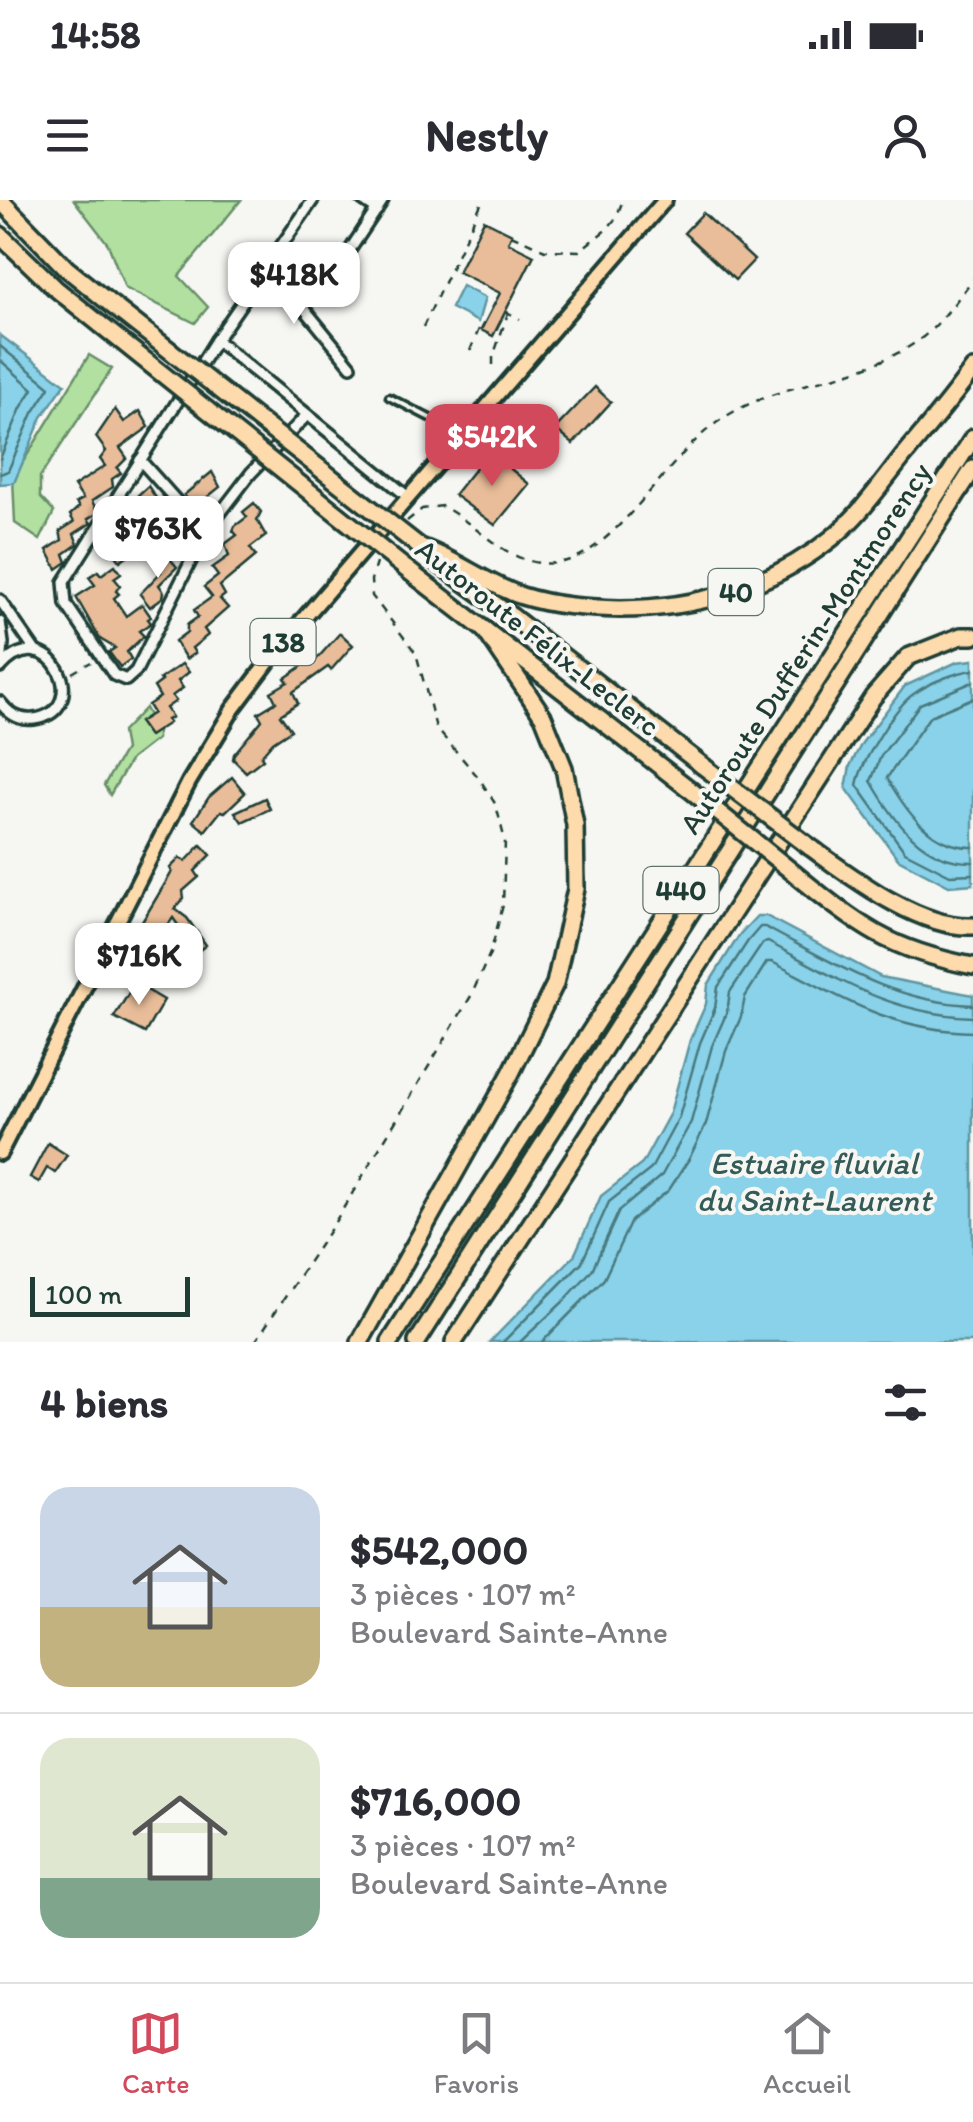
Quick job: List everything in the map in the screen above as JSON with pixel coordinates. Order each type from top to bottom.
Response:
[{"type":"highway","name":"Autoroute Félix-Leclerc","points":[[0,200],[66,268],[420,547]]},
{"type":"highway","name":"Autoroute Félix-Leclerc","points":[[0,236],[55,288],[405,568],[878,937],[973,966]]},
{"type":"highway","name":"40","points":[[420,547],[486,581],[542,601],[643,609],[676,606],[734,592],[774,574],[833,537],[857,514],[973,369]]},
{"type":"highway","name":"Autoroute Dufferin-Montmorency","points":[[390,1342],[973,438]]},
{"type":"highway","name":"Autoroute Dufferin-Montmorency","points":[[417,1342],[973,469]]},
{"type":"highway","points":[[420,547],[452,576],[511,616],[856,880],[914,913],[963,927],[973,926]]},
{"type":"highway","points":[[360,1342],[510,1075],[555,984],[576,890],[575,825],[564,768],[543,716],[485,630]]},
{"type":"highway","points":[[454,1342],[873,696],[908,657],[961,636],[973,636]]},
{"type":"main road","name":"138","points":[[0,1153],[162,835],[233,709],[281,644],[664,200]]},
{"type":"street","points":[[306,415],[251,474],[204,533],[136,671],[126,680],[114,676],[66,604],[64,582],[216,340],[313,200]]},
{"type":"street","points":[[362,200],[377,210]]},
{"type":"street","points":[[340,265],[383,200]]},
{"type":"street","points":[[268,264],[351,366]]},
{"type":"street","points":[[216,340],[407,496]]},
{"type":"street","points":[[140,460],[204,533]]},
{"type":"street","points":[[0,600],[36,652]]},
{"type":"street","points":[[0,622],[0,668]]},
{"type":"street","points":[[0,668],[19,653],[36,652],[53,660],[63,677],[59,704],[46,716],[28,720],[11,714],[0,702]]},
{"type":"street","points":[[1,720],[11,714]]},
{"type":"lane","points":[[389,397],[461,434]]},
{"type":"path","points":[[423,327],[483,200]]},
{"type":"path","points":[[511,235],[545,250],[579,251],[616,218],[622,200]]},
{"type":"path","points":[[411,520],[422,509],[442,506],[504,550],[533,563],[562,562],[588,553],[612,534],[681,453],[722,419],[752,402],[896,354],[923,336],[973,279]]},
{"type":"path","points":[[493,365],[492,357],[507,312],[520,319]]},
{"type":"path","points":[[470,351],[479,329]]},
{"type":"path","points":[[256,1342],[332,1227],[471,996],[492,952],[504,905],[506,840],[496,805],[479,778],[436,728],[416,653],[378,606],[370,587],[372,575]]},
{"type":"path","points":[[63,677],[101,657]]},
{"type":"green space","points":[[74,200],[241,200],[179,276],[208,307],[195,323],[125,288],[108,244]]},
{"type":"green space","points":[[313,254],[337,274],[312,302],[293,276]]},
{"type":"green space","points":[[89,355],[112,369],[40,477],[40,497],[54,512],[40,540],[15,523],[13,478]]},
{"type":"green space","points":[[145,708],[157,739],[131,759],[110,795],[104,785],[125,750],[122,732]]},
{"type":"water","points":[[462,286],[485,298],[478,322],[451,308]]},
{"type":"water","points":[[0,335],[65,384],[42,417],[14,483],[0,484]]},
{"type":"water","points":[[973,660],[973,884],[949,886],[898,859],[846,788],[850,766],[862,743],[905,686],[957,662]]},
{"type":"water","name":"Estuaire fluvial du Saint-Laurent","points":[[757,916],[766,916],[881,977],[973,995],[973,1342],[490,1342],[574,1256],[601,1196],[642,1164],[670,1113],[690,1040],[706,1004],[708,985],[740,934]]},
{"type":"building","points":[[703,213],[754,260],[735,280],[684,233]]},
{"type":"building","points":[[484,220],[512,234],[508,242],[534,255],[493,336],[481,330],[500,293],[458,272]]},
{"type":"building","points":[[595,387],[611,402],[573,444],[555,429]]},
{"type":"building","points":[[115,409],[124,422],[140,411],[149,427],[120,448],[127,458],[117,468],[121,473],[112,479],[113,487],[92,501],[98,513],[74,534],[78,544],[64,554],[67,562],[57,569],[47,550],[62,540],[60,531],[74,522],[70,515],[83,499],[74,486],[105,466],[100,459],[106,451],[96,437]]},
{"type":"building","points":[[489,451],[529,484],[495,525],[454,495]]},
{"type":"building","points":[[212,472],[220,487],[205,499],[211,506],[200,515],[184,495]]},
{"type":"building","points":[[148,486],[160,504],[154,509],[166,516],[164,519],[188,541],[172,554],[158,536],[145,552],[142,545],[120,561],[108,544],[120,535],[118,529],[133,518],[131,510],[143,501],[138,495]]},
{"type":"building","points":[[254,503],[261,512],[257,520],[266,536],[250,548],[256,556],[220,586],[225,595],[220,599],[228,608],[204,629],[208,635],[192,648],[195,653],[186,659],[175,641],[198,617],[194,610],[212,597],[204,587],[218,576],[212,568],[229,556],[225,544],[237,535],[233,531],[235,526],[247,517],[243,512]]},
{"type":"building","points":[[166,554],[177,567],[159,585],[163,597],[150,607],[140,594],[161,572],[154,563]]},
{"type":"building","points":[[115,565],[121,573],[114,578],[120,585],[114,598],[126,616],[142,604],[151,617],[151,623],[139,631],[144,636],[127,652],[131,659],[120,667],[109,652],[115,648],[100,639],[76,597],[95,585],[89,577],[98,571],[101,575]]},
{"type":"building","points":[[340,633],[353,645],[331,670],[328,667],[293,692],[298,703],[280,715],[291,730],[273,742],[261,756],[263,759],[246,772],[233,759],[234,754],[262,720],[258,713],[276,702],[271,692],[288,682],[285,678],[301,667],[298,659],[307,652],[315,661]]},
{"type":"building","points":[[182,664],[189,672],[178,681],[183,688],[172,696],[176,701],[166,708],[172,717],[149,736],[139,722],[153,713],[148,705],[160,697],[154,687]]},
{"type":"building","points":[[232,777],[245,793],[225,812],[221,811],[205,831],[193,821],[209,797]]},
{"type":"building","points":[[265,798],[270,809],[242,822],[235,812]]},
{"type":"building","points":[[201,845],[211,855],[195,871],[199,877],[183,891],[184,898],[175,909],[187,918],[206,945],[197,952],[173,918],[157,940],[139,927],[172,872],[170,868],[180,858],[186,861]]},
{"type":"building","points":[[135,983],[164,1000],[145,1033],[114,1017]]},
{"type":"building","points":[[48,1143],[67,1155],[55,1173],[47,1168],[39,1182],[30,1177]]}]
